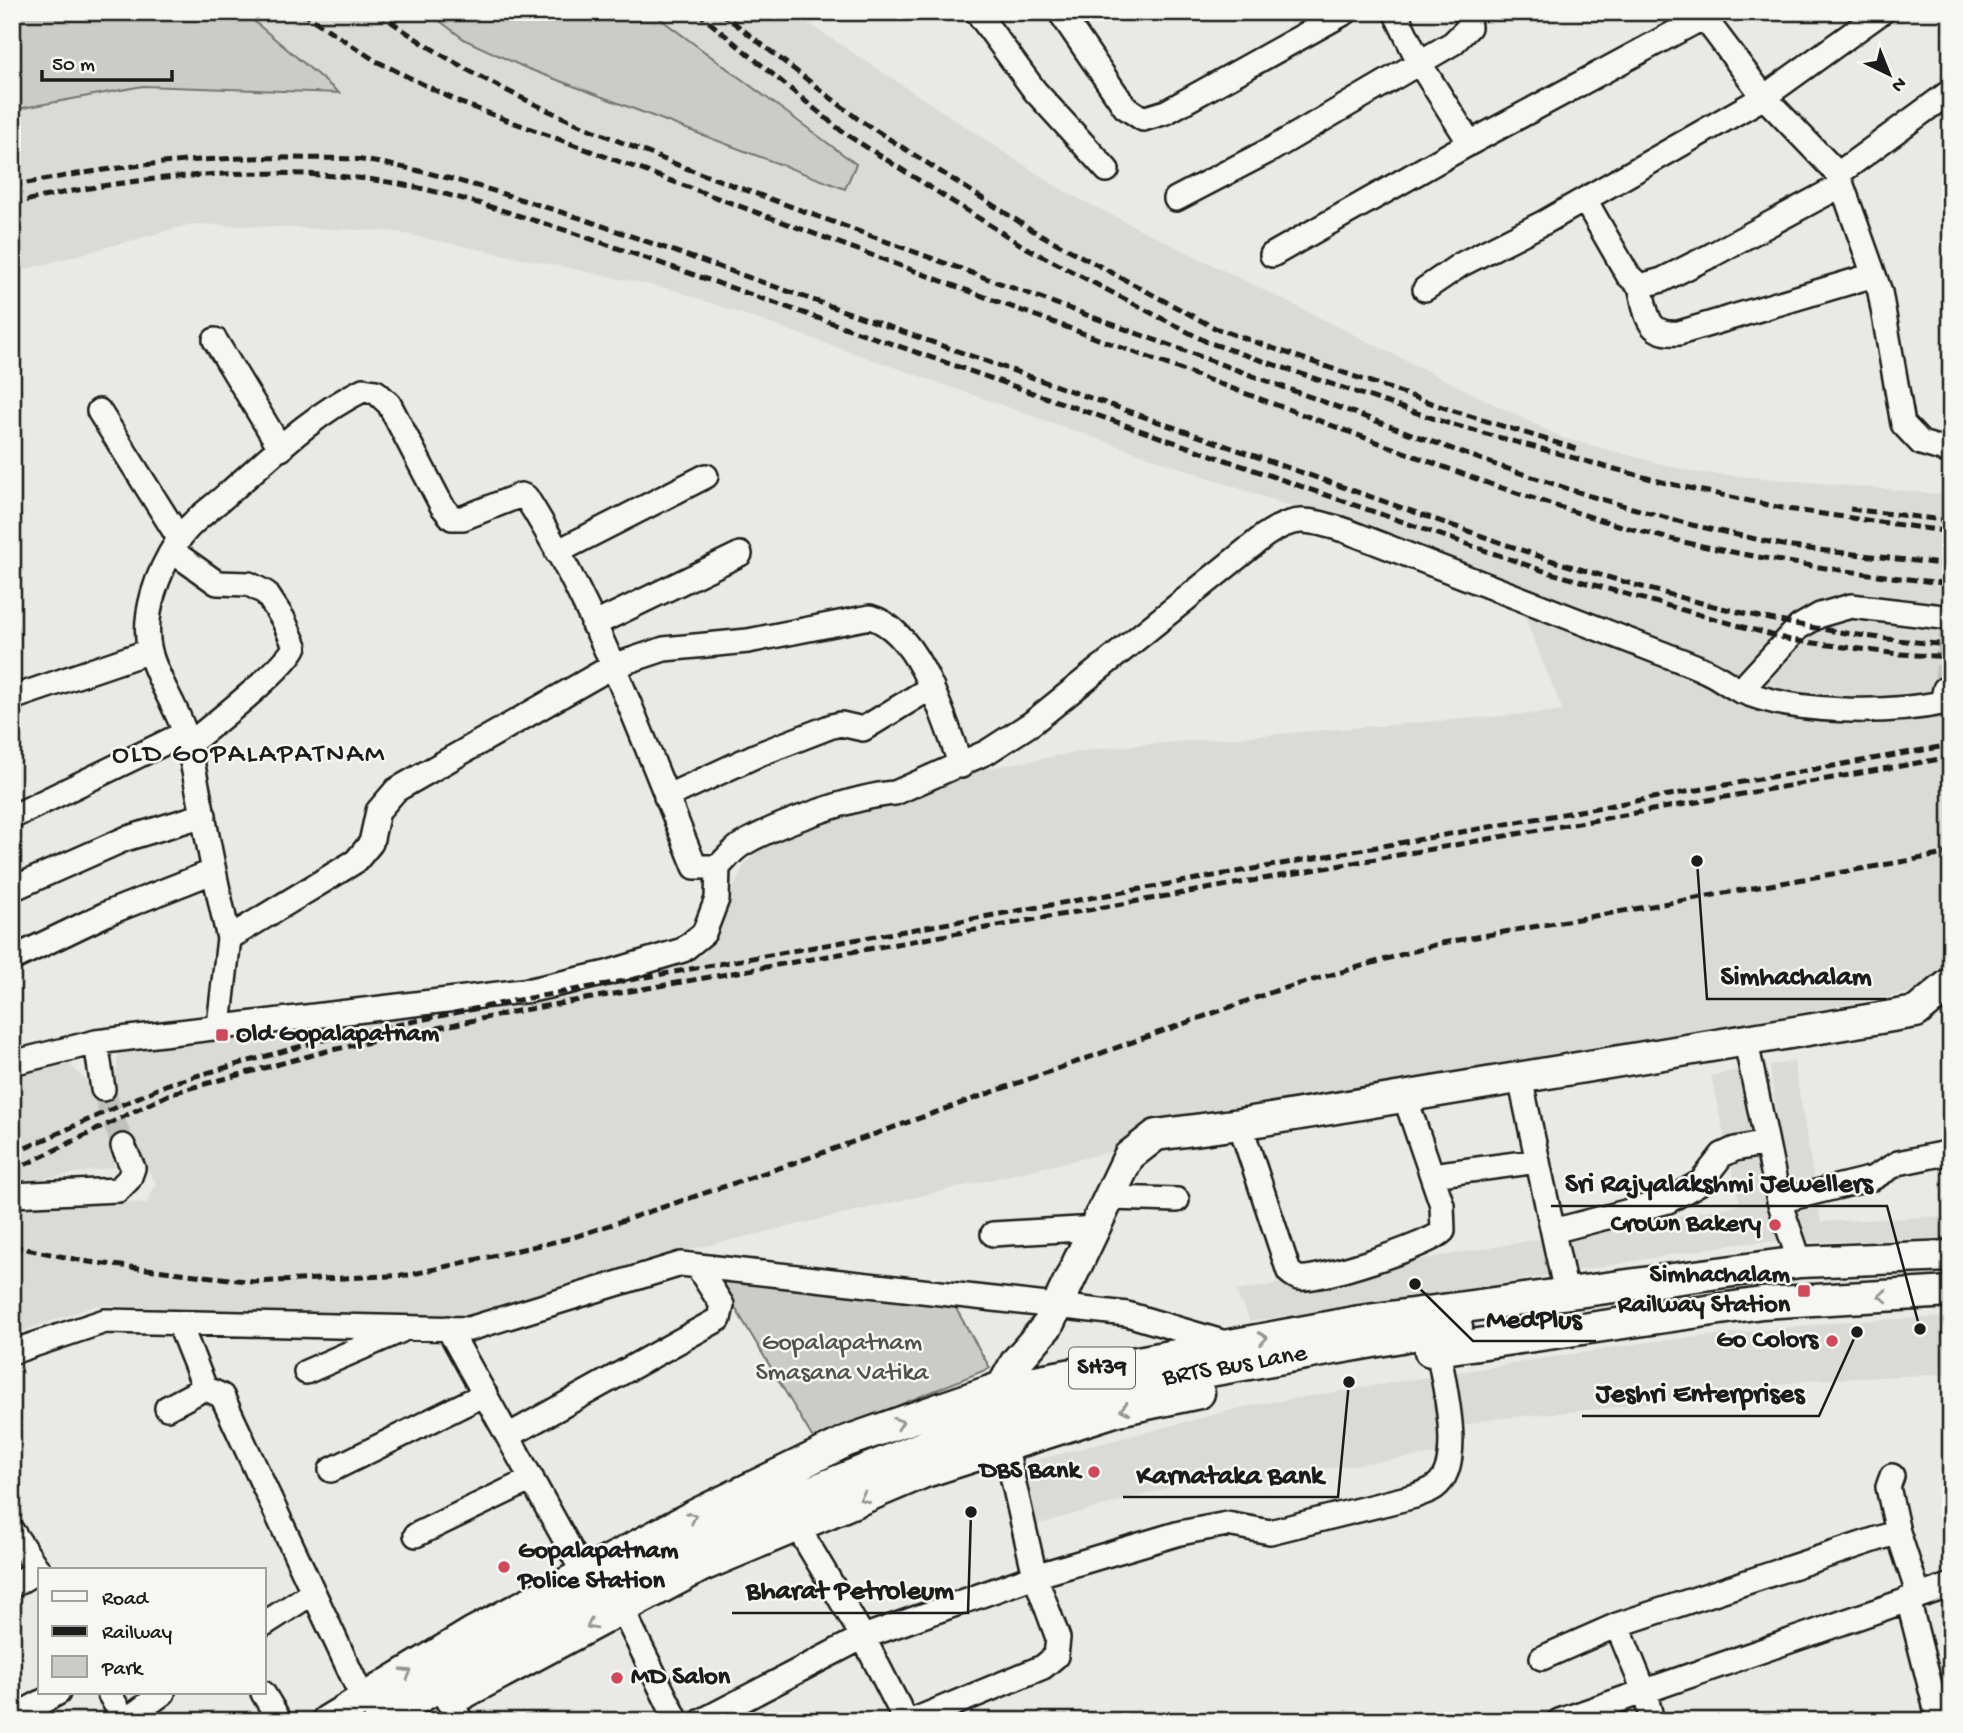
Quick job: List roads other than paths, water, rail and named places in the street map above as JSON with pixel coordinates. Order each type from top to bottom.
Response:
[{"type":"main road","points":[[1002,1432],[1002,1387],[1016,1362],[1048,1325],[1097,1228],[1129,1156],[1156,1135],[1240,1124],[1916,1012],[1951,983]]},
{"type":"main road","name":"SH39","points":[[327,1721],[371,1710],[472,1633],[695,1515],[848,1441],[1002,1387],[1360,1321],[1800,1262],[1951,1256]]},
{"type":"main road","name":"BRTS Bus Lane","points":[[371,1710],[691,1546],[803,1495],[1002,1432],[1147,1382],[1634,1298],[1856,1274],[1951,1273]]},
{"type":"main road","name":"SH39","points":[[418,1721],[455,1711],[622,1609],[700,1567],[925,1472],[1002,1432],[1331,1366],[1438,1349],[1762,1303],[1951,1292]]},
{"type":"street","points":[[977,12],[1035,91],[1107,170]]},
{"type":"street","points":[[1060,12],[1125,107],[1143,119],[1166,112],[1346,12]]},
{"type":"street","points":[[1395,12],[1420,64],[1470,143]]},
{"type":"street","points":[[1176,199],[1272,149],[1420,64],[1466,33],[1469,24],[1467,12]]},
{"type":"street","points":[[1425,289],[1460,265],[1585,200],[1764,97],[1882,12]]},
{"type":"street","points":[[1272,255],[1702,15],[1764,97],[1840,180],[1880,292],[1903,424],[1921,443],[1951,452]]},
{"type":"street","points":[[1640,286],[1662,280],[1702,260],[1840,180],[1951,91]]},
{"type":"street","points":[[1585,200],[1628,275],[1640,286],[1649,321],[1657,332],[1664,334],[1679,333],[1874,275]]},
{"type":"street","points":[[215,340],[281,449]]},
{"type":"street","points":[[219,1026],[229,938],[212,872],[204,815],[186,739],[150,651],[150,611],[160,570],[176,544],[281,449],[352,395],[363,390],[376,392],[389,404],[442,506],[452,518],[464,518],[521,495],[526,498],[557,552],[613,666],[695,867],[718,867]]},
{"type":"street","points":[[12,817],[186,739],[277,670],[292,655],[295,646],[283,619],[266,593],[249,584],[217,583],[176,544],[99,411]]},
{"type":"street","points":[[557,552],[706,476]]},
{"type":"street","points":[[12,1063],[96,1042],[219,1026],[293,1021],[371,1007],[531,990],[683,950],[704,933],[717,899],[718,867],[739,845],[794,821],[879,794],[895,793],[961,765],[1032,723],[1264,536],[1289,521],[1309,520],[1344,530],[1695,666],[1740,691],[1807,707],[1893,709],[1942,703],[1945,689]]},
{"type":"street","points":[[593,625],[740,554]]},
{"type":"street","points":[[1740,691],[1799,627],[1820,615],[1851,606],[1951,618]]},
{"type":"street","points":[[229,938],[356,861],[371,843],[378,811],[396,790],[613,666],[664,649],[748,641],[870,617],[895,631],[932,687],[961,765]]},
{"type":"street","points":[[12,698],[150,651]]},
{"type":"street","points":[[666,797],[757,755],[832,726],[841,724],[863,729],[932,687]]},
{"type":"street","points":[[12,889],[125,839],[204,815]]},
{"type":"street","points":[[12,959],[108,914],[212,872]]},
{"type":"street","points":[[96,1042],[103,1089]]},
{"type":"street","points":[[1746,1042],[1779,1201],[1800,1262]]},
{"type":"street","points":[[1520,1078],[1566,1293]]},
{"type":"street","points":[[1240,1124],[1289,1272],[1298,1278],[1318,1276],[1425,1244],[1439,1235],[1444,1217],[1405,1097]]},
{"type":"street","points":[[1553,1231],[1668,1201],[1701,1182],[1722,1155],[1735,1149],[1767,1143]]},
{"type":"street","points":[[12,1195],[118,1190],[129,1179],[133,1168],[122,1146]]},
{"type":"street","points":[[1779,1201],[1873,1178],[1898,1163],[1951,1152]]},
{"type":"street","points":[[1432,1175],[1538,1161]]},
{"type":"street","points":[[1110,1198],[1177,1200]]},
{"type":"street","points":[[993,1234],[1097,1228]]},
{"type":"street","points":[[12,1352],[105,1321],[469,1329],[681,1264],[1127,1314],[1229,1344]]},
{"type":"street","points":[[508,1436],[719,1318],[722,1305],[696,1266]]},
{"type":"street","points":[[179,1323],[205,1388],[222,1396],[284,1523],[312,1593],[371,1710]]},
{"type":"street","points":[[306,1372],[409,1328]]},
{"type":"street","points":[[447,1328],[584,1574]]},
{"type":"street","points":[[702,1721],[863,1637],[1035,1576],[1180,1533],[1227,1524],[1270,1532],[1415,1496],[1436,1487],[1447,1472],[1452,1452],[1438,1349]]},
{"type":"street","points":[[167,1408],[205,1388]]},
{"type":"street","points":[[331,1470],[485,1394]]},
{"type":"street","points":[[912,1721],[1043,1667],[1056,1656],[1058,1638],[1035,1576],[1002,1432]]},
{"type":"street","points":[[1892,1476],[1888,1487],[1939,1721]]},
{"type":"street","points":[[416,1535],[532,1479]]},
{"type":"street","points":[[797,1526],[863,1637],[906,1721]]},
{"type":"street","points":[[12,1531],[38,1570]]},
{"type":"street","points":[[1542,1658],[1617,1625],[1898,1532]]},
{"type":"street","points":[[12,1586],[38,1572]]},
{"type":"street","points":[[1559,1721],[1951,1585]]},
{"type":"street","points":[[266,1623],[312,1593]]},
{"type":"street","points":[[622,1609],[677,1721]]},
{"type":"street","points":[[1617,1625],[1652,1721]]},
{"type":"street","points":[[12,1718],[56,1694]]},
{"type":"street","points":[[110,1694],[125,1721],[162,1694]]},
{"type":"street","points":[[264,1694],[280,1721]]},
{"type":"tunnel","points":[[1945,689],[1951,627]]},
{"type":"tunnel","points":[[103,1089],[123,1146]]},
{"type":"railway","points":[[301,12],[376,61],[461,103],[1490,484],[1613,524],[1688,543],[1819,567],[1951,584]]},
{"type":"railway","points":[[378,12],[413,37],[525,100],[643,151],[1496,465],[1590,496],[1692,525],[1792,547],[1951,565]]},
{"type":"railway","points":[[697,12],[844,133],[1023,246],[1207,342],[1450,424],[1666,483],[1787,509],[1951,532]]},
{"type":"railway","points":[[720,12],[858,119],[1032,230],[1215,328],[1454,411],[1580,450]]},
{"type":"railway","points":[[12,186],[117,168],[222,159],[362,160],[418,171],[583,219],[1550,560],[1699,602],[1797,625],[1951,645]]},
{"type":"railway","points":[[12,204],[97,187],[183,176],[227,174],[314,175],[412,186],[574,233],[1544,571],[1790,640],[1899,654],[1951,657]]},
{"type":"railway","points":[[1850,509],[1951,521]]},
{"type":"railway","points":[[12,1154],[168,1084],[323,1040],[513,1001],[1951,745]]},
{"type":"railway","points":[[12,1171],[172,1093],[327,1051],[518,1011],[1951,757]]},
{"type":"railway","points":[[12,1246],[89,1262],[254,1282],[409,1275],[571,1238],[794,1163],[1275,991],[1442,943],[1951,853]]},
{"type":"place","name":"Simhachalam","points":[[1697,861]]},
{"type":"place","name":"Old Gopalapatnam","points":[[222,1035]]},
{"type":"place","name":"Crown Bakery","points":[[1775,1225]]},
{"type":"place","name":"MedPlus","points":[[1415,1284]]},
{"type":"place","name":"Simhachalam Railway Station","points":[[1804,1291]]},
{"type":"place","name":"Sri Rajyalakshmi Jewellers","points":[[1920,1329]]},
{"type":"place","name":"Jeshri Enterprises","points":[[1857,1332]]},
{"type":"place","name":"Go Colors","points":[[1832,1341]]},
{"type":"place","name":"Karnataka Bank","points":[[1349,1382]]},
{"type":"place","name":"DBS Bank","points":[[1094,1472]]},
{"type":"place","name":"Bharat Petroleum","points":[[971,1512]]},
{"type":"place","name":"Gopalapatnam Police Station","points":[[504,1567]]},
{"type":"place","name":"MD Salon","points":[[617,1678]]},
{"type":"district","name":"OLD GOPALAPATNAM","points":[[249,755]]},
{"type":"park label","name":"Gopalapatnam Smasana Vatika","points":[[842,1359]]}]
